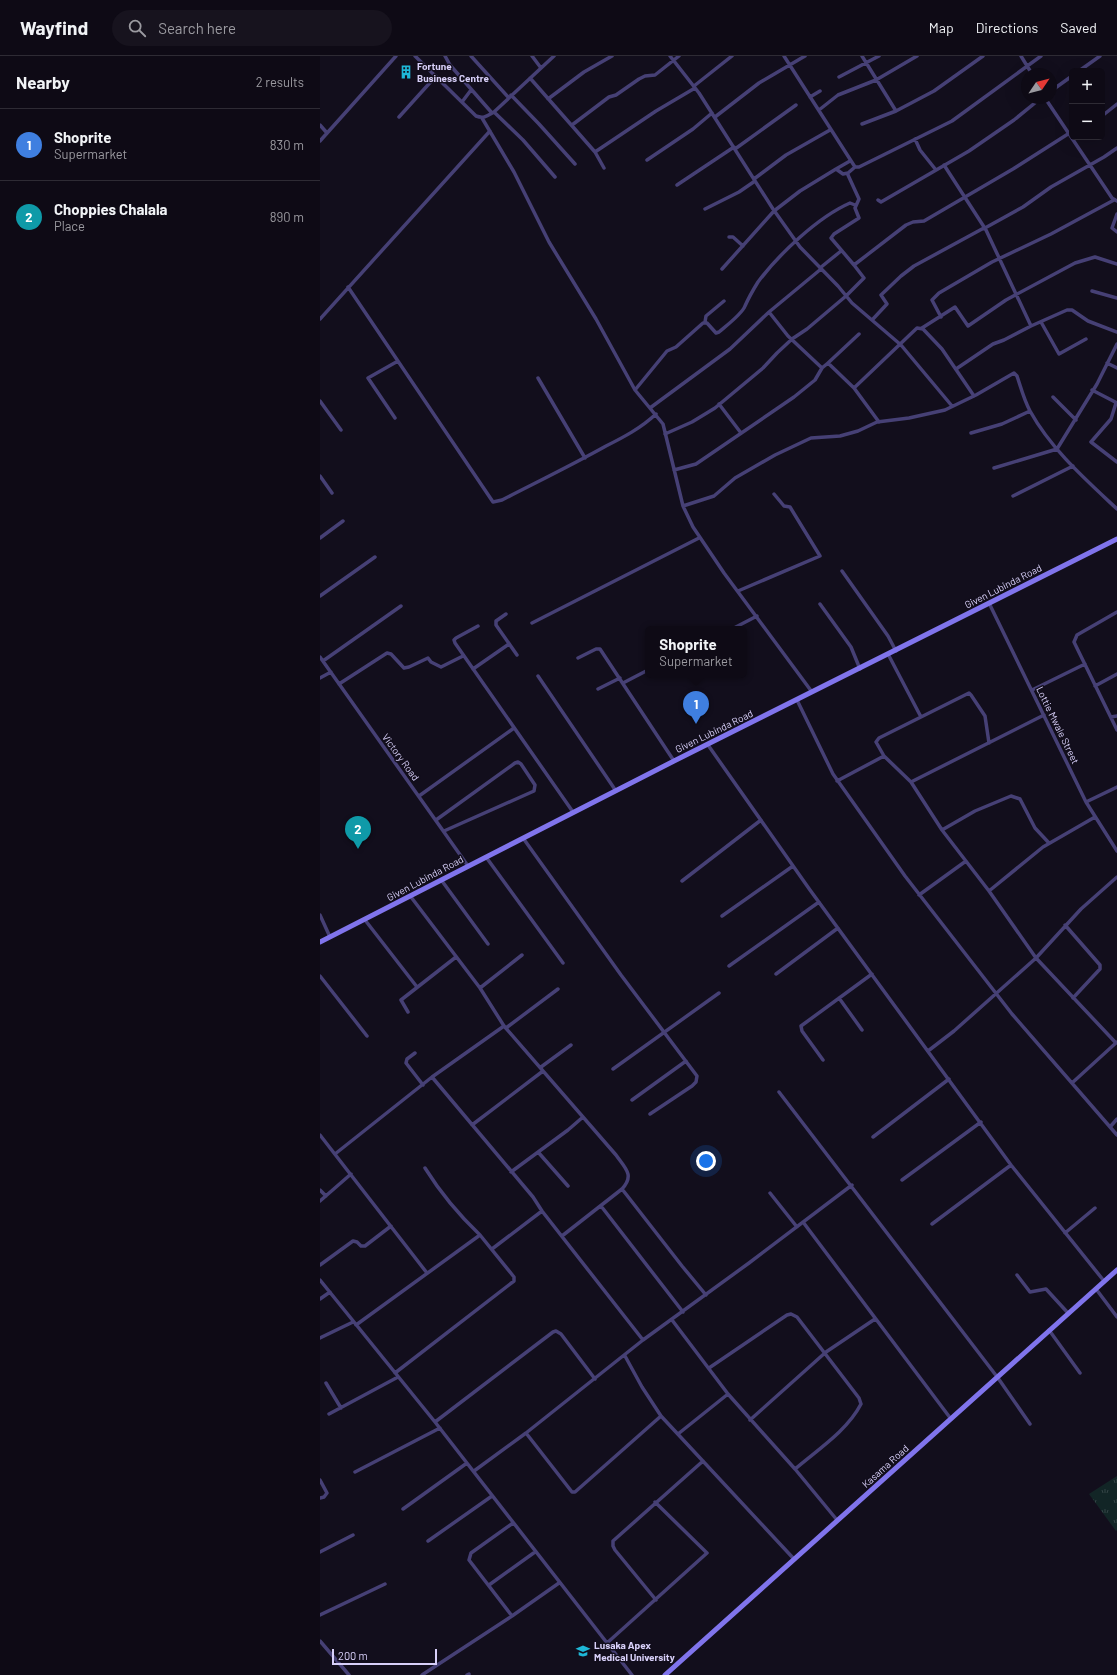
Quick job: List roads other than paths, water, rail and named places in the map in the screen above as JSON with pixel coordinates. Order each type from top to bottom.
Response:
[{"type":"street","points":[[320,141],[396,56]]},
{"type":"street","points":[[415,56],[476,116],[482,118],[488,117],[493,113],[554,56]]},
{"type":"street","points":[[445,56],[450,65],[471,90],[493,113],[523,140],[555,177]]},
{"type":"street","points":[[471,56],[510,97],[540,124],[575,164]]},
{"type":"street","points":[[532,56],[541,68]]},
{"type":"street","points":[[548,99],[584,72],[612,56]]},
{"type":"street","points":[[670,56],[695,87],[774,211],[796,242],[846,296],[899,343],[952,406]]},
{"type":"street","points":[[572,125],[609,97],[621,92],[645,76],[655,75],[679,56]]},
{"type":"street","points":[[595,152],[656,110],[695,87],[732,56]]},
{"type":"street","points":[[784,56],[855,167]]},
{"type":"street","points":[[647,160],[758,84],[805,56]]},
{"type":"street","points":[[862,56],[896,111]]},
{"type":"street","points":[[839,77],[879,56]]},
{"type":"street","points":[[818,110],[838,95],[876,80],[917,56]]},
{"type":"street","points":[[862,124],[896,111],[934,91],[983,56]]},
{"type":"street","points":[[1021,56],[1028,66]]},
{"type":"street","points":[[836,169],[843,174],[848,173],[855,167],[952,121],[1041,56]]},
{"type":"street","points":[[1083,68],[1100,56]]},
{"type":"street","points":[[399,117],[436,76]]},
{"type":"street","points":[[530,78],[572,125],[585,143],[595,152],[604,168]]},
{"type":"street","points":[[1057,87],[1069,78]]},
{"type":"street","points":[[462,102],[471,90]]},
{"type":"street","points":[[810,97],[820,91]]},
{"type":"street","points":[[878,200],[880,202],[969,151],[1034,104]]},
{"type":"street","points":[[1049,104],[1069,134]]},
{"type":"street","points":[[1105,114],[1117,104]]},
{"type":"street","points":[[677,185],[735,148],[796,105]]},
{"type":"street","points":[[482,118],[514,172],[549,242],[596,319],[635,390],[663,424],[683,506],[700,538],[812,692]]},
{"type":"street","points":[[320,125],[327,133]]},
{"type":"street","points":[[705,209],[738,192],[786,155],[830,130]]},
{"type":"street","points":[[320,318],[490,131]]},
{"type":"street","points":[[854,264],[906,225],[913,222],[924,221],[1069,136]]},
{"type":"street","points":[[915,139],[920,150],[936,170]]},
{"type":"street","points":[[941,317],[932,300],[933,298],[992,262],[1116,201],[1073,140]]},
{"type":"street","points":[[873,319],[887,304],[880,295],[914,266],[979,230],[1023,208],[1051,187],[1117,148]]},
{"type":"street","points":[[722,269],[774,211],[800,191],[850,161]]},
{"type":"street","points":[[944,165],[985,228],[1031,326]]},
{"type":"street","points":[[848,173],[859,199],[855,205]]},
{"type":"street","points":[[705,322],[716,333],[719,332],[745,306],[748,297],[763,276],[796,242],[828,215],[850,203],[855,205]]},
{"type":"street","points":[[665,434],[692,422],[719,404],[763,368],[792,339],[804,332],[846,296],[864,278],[854,264],[841,251],[832,237],[859,219],[855,205]]},
{"type":"street","points":[[1117,214],[1112,228],[1117,232]]},
{"type":"street","points":[[729,237],[733,237],[743,246]]},
{"type":"street","points":[[650,408],[730,349],[769,312],[841,251]]},
{"type":"street","points":[[854,388],[916,328],[922,328],[955,308],[968,326],[1016,295],[1075,263],[1090,258],[1095,258],[1117,264]]},
{"type":"street","points":[[348,287],[493,502],[502,500],[585,458],[635,431],[656,414]]},
{"type":"street","points":[[1092,291],[1117,298]]},
{"type":"street","points":[[635,390],[667,351],[676,347],[705,322],[706,316],[724,301]]},
{"type":"street","points":[[956,369],[988,347],[1067,310],[1072,310],[1088,321],[1117,332]]},
{"type":"street","points":[[769,312],[792,339],[822,368]]},
{"type":"street","points":[[1041,322],[1059,354],[1086,338]]},
{"type":"street","points":[[922,328],[942,349],[974,396]]},
{"type":"street","points":[[674,470],[696,464],[806,387],[818,376],[822,368],[859,334]]},
{"type":"street","points":[[994,468],[1057,449],[1076,420],[1117,344]]},
{"type":"street","points":[[396,418],[368,378],[398,361]]},
{"type":"street","points":[[828,363],[854,388],[879,422]]},
{"type":"street","points":[[1107,363],[1117,368]]},
{"type":"street","points":[[683,506],[714,496],[735,478],[778,453],[812,438],[840,436],[879,422],[909,418],[939,411],[974,396],[1014,373],[1017,376],[1030,411],[1043,431],[1072,466],[1117,509]]},
{"type":"street","points":[[538,378],[585,458]]},
{"type":"street","points":[[1092,390],[1116,403],[1111,419],[1091,442],[1117,462]]},
{"type":"street","points":[[1053,397],[1076,420]]},
{"type":"street","points":[[320,400],[341,430]]},
{"type":"street","points":[[719,404],[741,433]]},
{"type":"street","points":[[971,433],[1002,424],[1030,411]]},
{"type":"street","points":[[1013,496],[1072,466]]},
{"type":"street","points":[[320,476],[332,493]]},
{"type":"street","points":[[738,591],[820,556],[790,508],[784,506],[774,494]]},
{"type":"street","points":[[320,538],[343,521]]},
{"type":"street","points":[[532,623],[700,538]]},
{"type":"street","name":"Given Lubinda Road","points":[[320,942],[411,897],[468,866],[674,761],[1117,539]]},
{"type":"street","points":[[320,596],[375,557]]},
{"type":"street","points":[[842,571],[888,636],[896,651]]},
{"type":"street","name":"Lottie Mwale Street","points":[[989,603],[1086,802],[1117,851]]},
{"type":"street","points":[[820,604],[851,647],[860,669]]},
{"type":"street","points":[[323,661],[401,606]]},
{"type":"street","points":[[1117,612],[1094,624],[1074,638],[1074,642],[1117,730]]},
{"type":"street","points":[[506,614],[496,621],[496,623],[516,655]]},
{"type":"street","points":[[738,626],[757,616]]},
{"type":"street","points":[[478,626],[454,640],[463,656],[574,812]]},
{"type":"street","points":[[473,669],[509,644]]},
{"type":"street","points":[[578,658],[596,648],[600,649],[674,761]]},
{"type":"street","points":[[339,684],[386,653],[390,654],[404,668],[428,658],[431,662],[441,667],[463,656]]},
{"type":"street","points":[[888,654],[921,717]]},
{"type":"street","name":"Victory Road","points":[[320,657],[468,866]]},
{"type":"street","points":[[1032,690],[1085,664]]},
{"type":"street","points":[[320,678],[331,672]]},
{"type":"street","points":[[623,683],[645,672]]},
{"type":"street","points":[[1095,686],[1117,674]]},
{"type":"street","points":[[538,676],[616,791]]},
{"type":"street","points":[[598,689],[620,678]]},
{"type":"street","points":[[989,743],[985,716],[970,694],[966,694],[878,739],[877,744],[884,756],[911,782],[942,830],[1036,958],[1116,1042],[1072,1083]]},
{"type":"street","points":[[797,700],[824,759],[837,781],[919,895],[995,993],[1117,1134]]},
{"type":"street","points":[[911,782],[1044,715]]},
{"type":"street","points":[[1111,717],[1117,716]]},
{"type":"street","points":[[419,796],[514,728]]},
{"type":"street","points":[[708,745],[793,866],[1011,1165],[1104,1281]]},
{"type":"street","points":[[837,781],[884,756]]},
{"type":"street","points":[[436,820],[515,763],[518,762],[521,764],[534,785],[534,791],[444,831]]},
{"type":"street","points":[[1086,802],[1117,787]]},
{"type":"street","points":[[942,830],[975,811],[1012,796],[1020,799],[1035,828],[1049,843]]},
{"type":"street","points":[[988,891],[1049,843],[1095,817]]},
{"type":"street","points":[[682,881],[761,820]]},
{"type":"street","points":[[523,838],[621,975],[697,1076],[696,1082],[650,1114]]},
{"type":"street","points":[[486,857],[563,963]]},
{"type":"street","points":[[919,895],[966,861]]},
{"type":"street","points":[[722,916],[793,866]]},
{"type":"street","points":[[928,1051],[954,1031],[1036,958],[1065,925],[1117,877]]},
{"type":"street","points":[[442,880],[488,944]]},
{"type":"street","points":[[411,897],[480,988],[505,1027],[616,1155],[628,1172],[628,1180],[622,1189],[562,1236]]},
{"type":"street","points":[[729,966],[819,902]]},
{"type":"street","points":[[320,915],[330,937]]},
{"type":"street","points":[[365,920],[417,987]]},
{"type":"street","points":[[1065,925],[1100,965],[1100,969],[1073,998]]},
{"type":"street","points":[[776,974],[838,928]]},
{"type":"street","points":[[480,988],[522,955]]},
{"type":"street","points":[[408,1012],[401,1000],[456,957]]},
{"type":"street","points":[[823,1060],[802,1031],[801,1026],[872,974]]},
{"type":"street","points":[[320,976],[367,1036]]},
{"type":"street","points":[[335,1154],[432,1077],[558,989]]},
{"type":"street","points":[[613,1070],[719,992]]},
{"type":"street","points":[[839,998],[862,1030]]},
{"type":"street","points":[[472,1125],[571,1045]]},
{"type":"street","points":[[415,1052],[407,1059],[406,1063],[423,1085]]},
{"type":"street","points":[[632,1100],[686,1061]]},
{"type":"street","points":[[432,1077],[533,1198],[643,1340]]},
{"type":"street","points":[[873,1137],[949,1079]]},
{"type":"street","points":[[779,1092],[811,1135],[852,1185],[998,1378],[1030,1424]]},
{"type":"street","points":[[511,1172],[568,1130],[583,1117]]},
{"type":"street","points":[[1110,1127],[1117,1119]]},
{"type":"street","points":[[902,1180],[981,1122]]},
{"type":"street","points":[[320,1135],[427,1273]]},
{"type":"street","points":[[538,1152],[568,1186]]},
{"type":"street","points":[[932,1224],[1011,1165]]},
{"type":"street","points":[[395,1373],[514,1281],[514,1277],[492,1249],[459,1214],[441,1192],[425,1168]]},
{"type":"street","points":[[320,1201],[351,1174]]},
{"type":"street","points":[[474,1472],[625,1356],[643,1340],[683,1312],[852,1185]]},
{"type":"street","points":[[622,1189],[682,1266],[706,1294]]},
{"type":"street","points":[[320,1190],[326,1196]]},
{"type":"street","points":[[770,1193],[797,1227]]},
{"type":"street","points":[[601,1206],[683,1312]]},
{"type":"street","points":[[1065,1233],[1095,1208]]},
{"type":"street","points":[[492,1249],[542,1210]]},
{"type":"street","points":[[803,1222],[951,1419]]},
{"type":"street","points":[[320,1264],[353,1241],[357,1242],[361,1246],[366,1246],[391,1226]]},
{"type":"street","points":[[320,1338],[354,1323],[480,1235]]},
{"type":"street","name":"Kasama Road","points":[[665,1675],[1117,1270]]},
{"type":"street","points":[[1018,1275],[1030,1292],[1046,1289],[1068,1313]]},
{"type":"street","points":[[320,1280],[440,1428],[632,1675]]},
{"type":"street","points":[[1096,1289],[1117,1317]]},
{"type":"street","points":[[320,1298],[330,1292]]},
{"type":"street","points":[[709,1368],[790,1314],[797,1316],[826,1352],[859,1398],[861,1404],[855,1413],[838,1431],[795,1469]]},
{"type":"street","points":[[750,1420],[826,1352],[875,1319]]},
{"type":"street","points":[[672,1320],[728,1394],[795,1469],[837,1520]]},
{"type":"street","points":[[1049,1330],[1080,1373]]},
{"type":"street","points":[[435,1422],[514,1361],[556,1331],[561,1334],[595,1379]]},
{"type":"street","points":[[625,1356],[642,1387],[661,1416],[794,1559]]},
{"type":"street","points":[[329,1414],[398,1377]]},
{"type":"street","points":[[326,1384],[341,1408]]},
{"type":"street","points":[[678,1434],[728,1394]]},
{"type":"street","points":[[526,1433],[572,1492],[575,1492],[661,1416]]},
{"type":"street","points":[[355,1472],[440,1428]]},
{"type":"street","points":[[656,1600],[613,1546],[613,1541],[655,1502],[703,1461]]},
{"type":"street","points":[[404,1509],[467,1463]]},
{"type":"street","points":[[320,1480],[327,1493],[324,1497],[320,1498]]},
{"type":"street","points":[[428,1541],[492,1496]]},
{"type":"street","points":[[607,1643],[707,1553],[655,1502]]},
{"type":"street","points":[[512,1616],[489,1585],[470,1563],[471,1553],[513,1523]]},
{"type":"street","points":[[320,1552],[353,1535]]},
{"type":"street","points":[[489,1585],[535,1552]]},
{"type":"street","points":[[422,1675],[559,1583]]},
{"type":"street","points":[[320,1615],[385,1584]]},
{"type":"street","points":[[320,1641],[349,1675]]},
{"type":"place","name":"Fortune Business Centre","points":[[406,72]]},
{"type":"place","name":"Shoprite","points":[[696,724]]},
{"type":"place","name":"Choppies Chalala","points":[[358,849]]},
{"type":"place","name":"Lusaka Apex Medical University","points":[[583,1651]]}]
